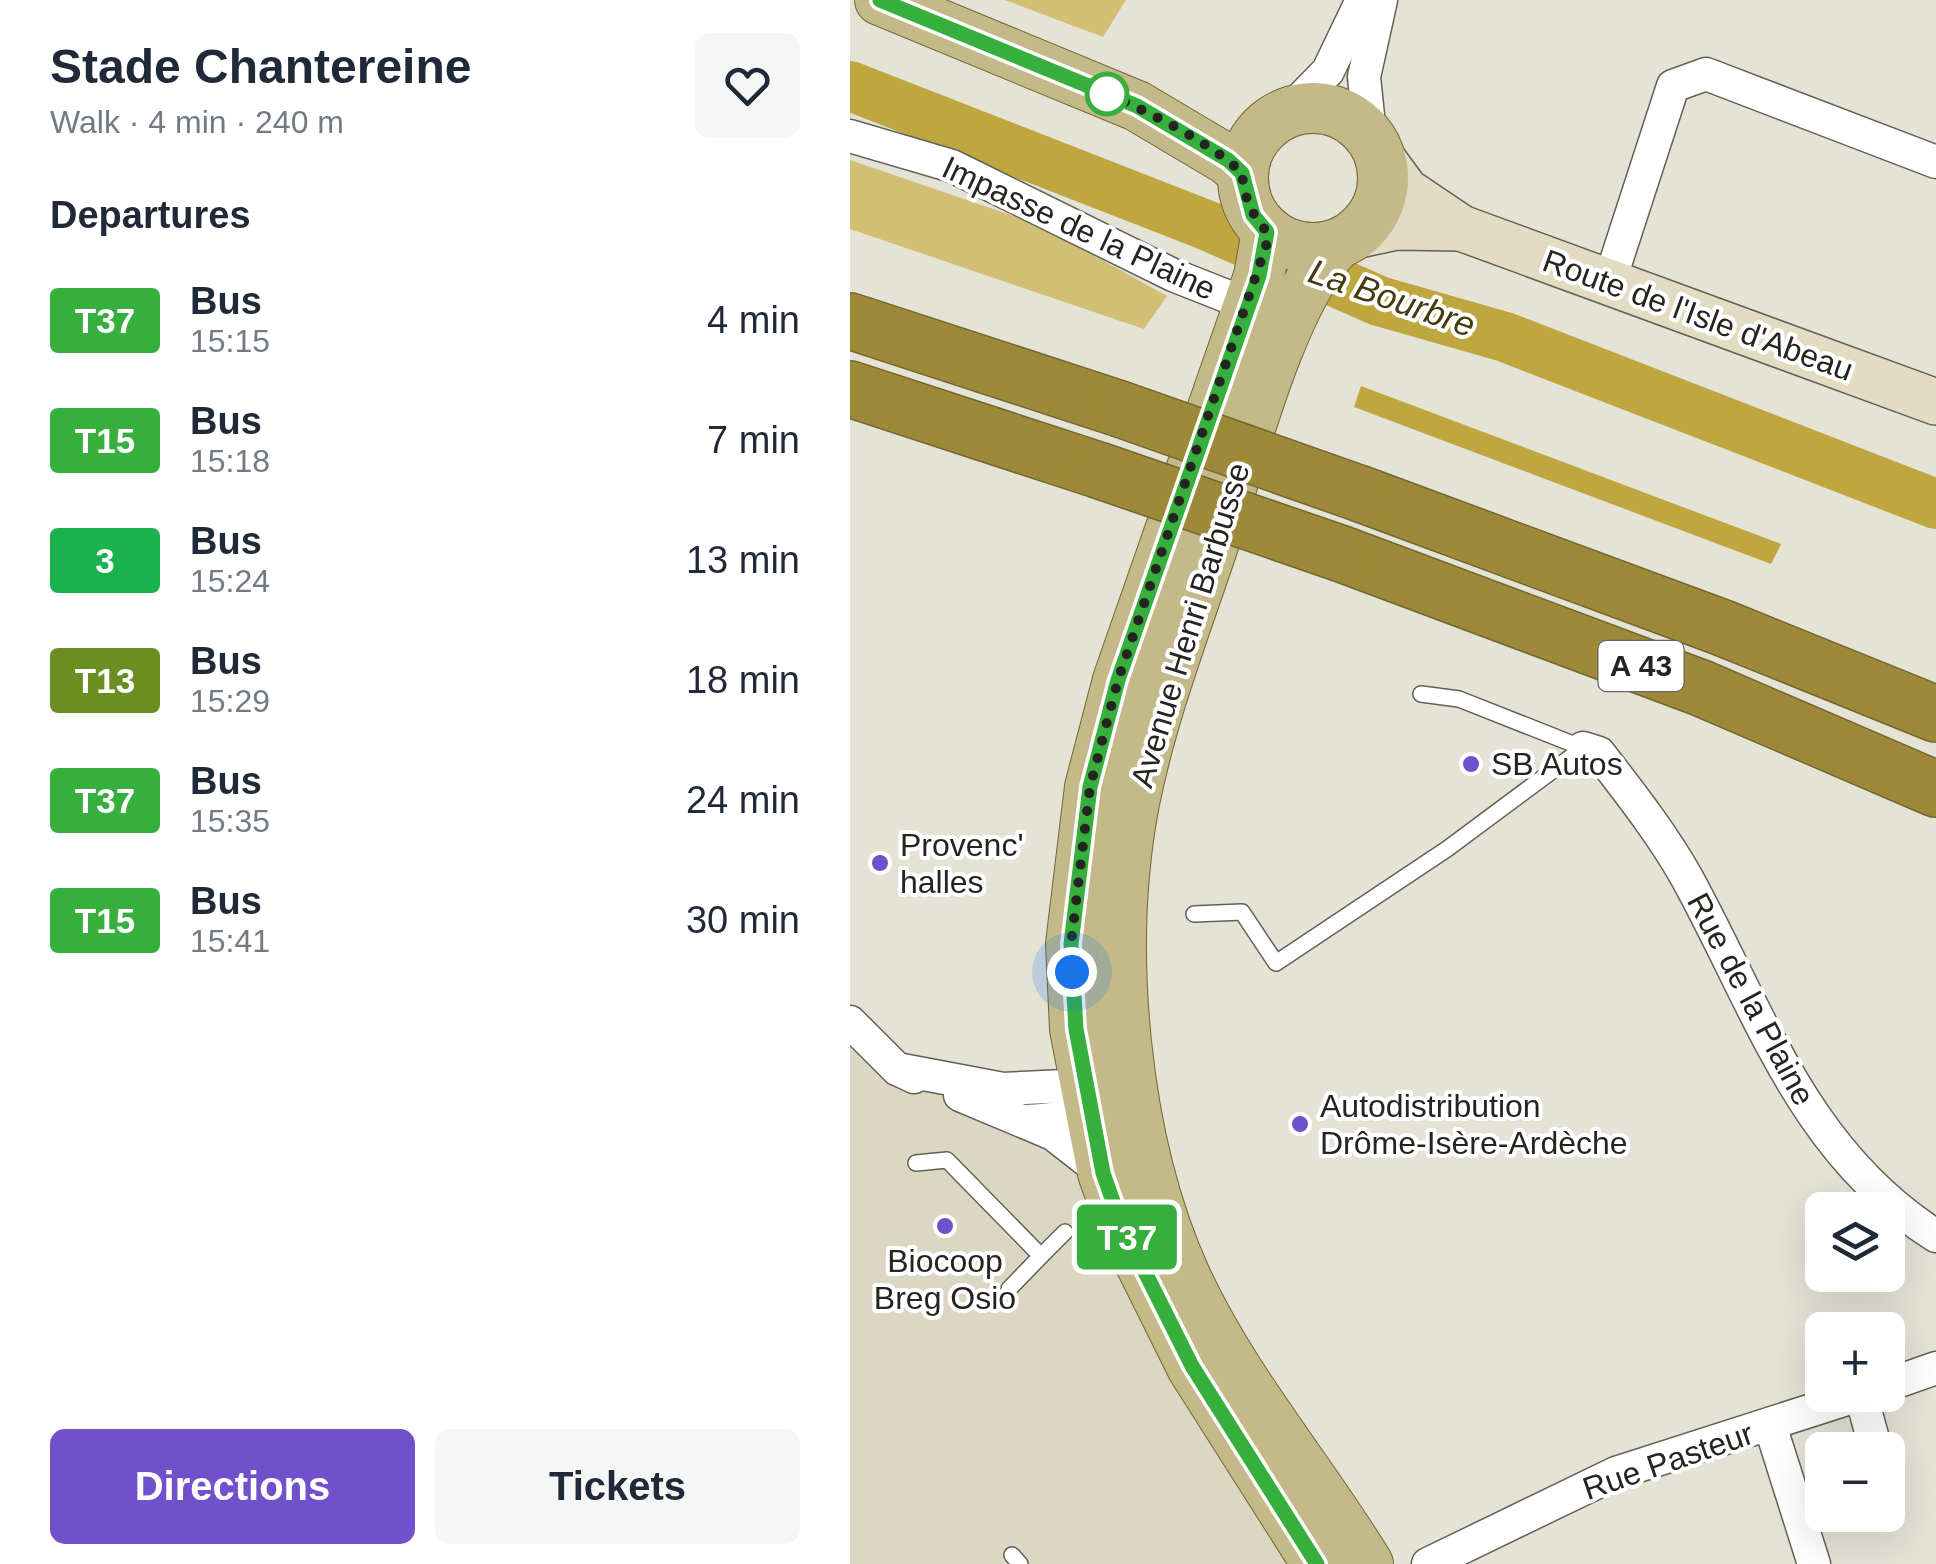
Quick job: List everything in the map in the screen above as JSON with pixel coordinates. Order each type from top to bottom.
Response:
[{"type":"highway","name":"A 43","points":[[850,321],[1120,409],[1362,494],[1723,628],[1936,714]]},
{"type":"highway","name":"A 43","points":[[850,389],[1342,554],[1701,688],[1936,789]]},
{"type":"main road","points":[[880,0],[1137,106],[1228,160],[1242,173]]},
{"type":"main road","points":[[1137,106],[1220,122],[1279,117],[1310,108],[1332,110],[1353,120],[1376,146],[1381,201],[1295,261],[1248,205],[1242,173],[1247,153],[1279,117]]},
{"type":"main road","name":"Avenue Henri Barbusse","points":[[1295,261],[1264,389],[1172,670],[1130,834],[1124,1012],[1127,1176],[1121,1224],[1192,1366],[1317,1564]]},
{"type":"main road","name":"Avenue Henri Barbusse","points":[[1295,261],[1118,680],[1090,787],[1071,944],[1076,1029],[1088,1097],[1127,1176],[1249,1387],[1368,1564]]},
{"type":"street","points":[[1279,117],[1328,70],[1362,0]]},
{"type":"street","points":[[1376,146],[1364,77],[1381,0]]},
{"type":"street","points":[[1609,283],[1673,86],[1706,74],[1936,162]]},
{"type":"street","name":"Impasse de la Plaine","points":[[850,136],[952,166],[1172,275],[1295,261]]},
{"type":"street","name":"Route de l'Isle d'Abeau","points":[[1376,146],[1406,192],[1461,228],[1936,402]]},
{"type":"street","name":"Route de l'Isle d'Abeau","points":[[1295,261],[1396,227],[1461,228]]},
{"type":"street","name":"Rue de la Plaine","points":[[1583,748],[1599,753],[1685,875],[1790,1078],[1834,1148],[1899,1213],[1936,1236]]},
{"type":"street","points":[[1022,1105],[1064,1086],[1088,1097],[1106,1062],[1110,880],[1130,834]]},
{"type":"street","points":[[850,1022],[897,1069],[1022,1105],[1080,1152],[1127,1176]]},
{"type":"street","points":[[1022,1105],[1065,1073],[1074,1055],[1076,1029]]},
{"type":"street","points":[[1905,1379],[1936,1368]]},
{"type":"street","name":"Rue Pasteur","points":[[1445,1560],[1616,1473],[1809,1412]]},
{"type":"street","points":[[1770,1425],[1814,1564]]},
{"type":"lane","points":[[1421,694],[1459,700],[1583,748]]},
{"type":"lane","points":[[1194,914],[1242,912],[1276,962],[1447,849],[1583,748]]},
{"type":"lane","points":[[916,1163],[947,1160],[1040,1256]]},
{"type":"lane","points":[[1008,1289],[1065,1232]]},
{"type":"shaded area","points":[[1005,0],[1126,0],[1103,37]]},
{"type":"shaded area","points":[[850,160],[1037,224],[1167,296],[1144,329],[850,229]]},
{"type":"shaded area","points":[[1361,386],[1781,544],[1771,564],[1354,407]]},
{"type":"shaded area","points":[[850,1022],[897,1069],[1081,1152],[1121,1225],[1287,1564],[850,1564]]},
{"type":"waterway","name":"La Bourbre","points":[[850,86],[1206,225],[1379,301],[1505,337],[1936,504]]},
{"type":"bus line","name":"T37","points":[[880,0],[1137,106],[1228,160],[1242,173],[1244,195],[1267,232],[1259,276],[1118,680],[1090,787],[1071,944],[1076,1029],[1103,1173],[1121,1224],[1192,1366],[1317,1564]]},
{"type":"place","name":"SB Autos","points":[[1471,764]]},
{"type":"place","name":"Provenc' halles","points":[[880,863]]},
{"type":"place","name":"Autodistribution Drôme-Isère-Ardèche","points":[[1300,1124]]},
{"type":"place","name":"Biocoop Breg Osio","points":[[945,1226]]},
{"type":"route","points":[[1072,972],[1071,944],[1090,787],[1118,680],[1259,276],[1267,243],[1267,232],[1244,195],[1242,173],[1228,160],[1137,106],[1107,94]]}]
